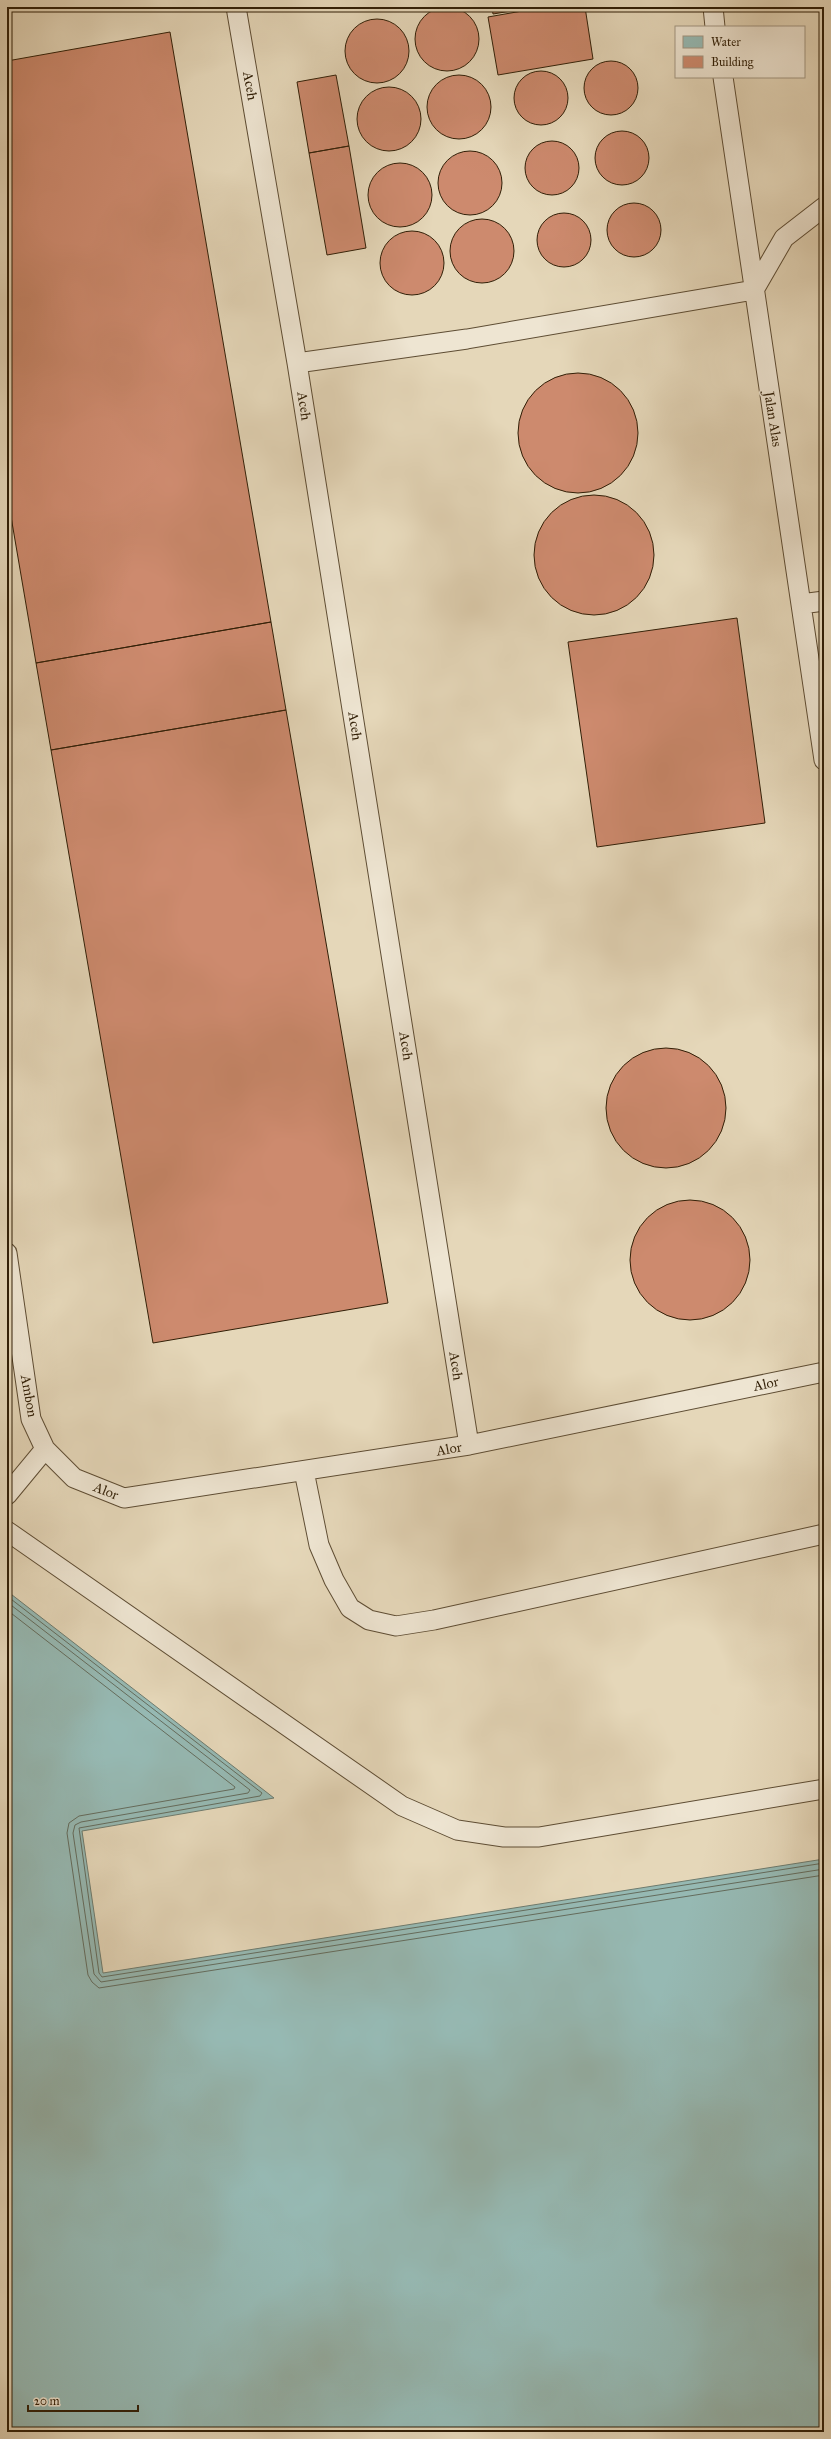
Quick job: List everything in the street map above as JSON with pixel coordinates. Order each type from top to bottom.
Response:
[{"type":"lane","name":"Aceh","points":[[236,7],[297,363],[469,1446]]},
{"type":"lane","points":[[713,7],[716,26]]},
{"type":"lane","name":"Jalan Alas","points":[[723,78],[824,760]]},
{"type":"lane","points":[[297,363],[467,339],[754,290],[784,238],[824,207]]},
{"type":"lane","points":[[801,604],[824,601]]},
{"type":"lane","name":"Ambon","points":[[7,1253],[31,1419],[45,1449],[74,1478]]},
{"type":"lane","name":"Alor","points":[[74,1478],[124,1498],[469,1446],[824,1372]]},
{"type":"lane","points":[[7,1495],[45,1449]]},
{"type":"lane","points":[[304,1471],[319,1545],[334,1580],[350,1608],[369,1620],[396,1626],[434,1620],[824,1534]]},
{"type":"lane","points":[[7,1531],[402,1806],[457,1830],[504,1837],[539,1837],[824,1789]]},
{"type":"water","points":[[7,1591],[274,1798],[82,1831],[103,1973],[824,1859],[824,2432],[7,2432]]},
{"type":"building","points":[[447,7],[465,12],[470,16],[474,21],[479,39],[474,57],[470,62],[465,66],[447,71],[429,66],[424,62],[420,57],[415,39],[420,21],[424,16],[429,12]]},
{"type":"building","points":[[492,7],[535,7],[493,14]]},
{"type":"building","points":[[545,7],[585,7],[593,59],[498,75],[488,17]]},
{"type":"building","points":[[377,19],[389,21],[400,28],[407,39],[409,51],[407,63],[400,74],[389,81],[377,83],[365,81],[354,74],[347,63],[345,51],[347,39],[354,28],[365,21]]},
{"type":"building","points":[[170,32],[271,622],[36,663],[7,493],[7,61]]},
{"type":"building","points":[[606,61],[616,61],[626,65],[634,73],[638,83],[638,93],[634,103],[626,111],[616,115],[606,115],[596,111],[588,103],[584,93],[584,83],[588,73],[596,65]]},
{"type":"building","points":[[536,71],[546,71],[556,75],[564,83],[568,93],[568,103],[564,113],[556,121],[546,125],[536,125],[526,121],[518,113],[514,103],[514,93],[518,83],[526,75]]},
{"type":"building","points":[[336,75],[349,146],[309,153],[297,82]]},
{"type":"building","points":[[459,75],[471,77],[482,84],[489,95],[491,107],[489,119],[482,130],[471,137],[459,139],[447,137],[436,130],[429,119],[427,107],[429,95],[436,84],[447,77]]},
{"type":"building","points":[[389,87],[401,89],[412,96],[419,107],[421,119],[419,131],[412,142],[401,149],[389,151],[377,149],[366,142],[359,131],[357,119],[359,107],[366,96],[377,89]]},
{"type":"building","points":[[617,131],[627,131],[637,135],[645,143],[649,153],[649,163],[645,173],[637,181],[627,185],[617,185],[607,181],[599,173],[595,163],[595,153],[599,143],[607,135]]},
{"type":"building","points":[[547,141],[557,141],[567,145],[575,153],[579,163],[579,173],[575,183],[567,191],[557,195],[547,195],[537,191],[529,183],[525,173],[525,163],[529,153],[537,145]]},
{"type":"building","points":[[349,146],[366,248],[327,255],[309,153]]},
{"type":"building","points":[[470,151],[488,156],[493,160],[497,165],[502,183],[497,201],[493,206],[488,210],[470,215],[452,210],[447,206],[443,201],[438,183],[443,165],[447,160],[452,156]]},
{"type":"building","points":[[400,163],[418,168],[423,172],[427,177],[432,195],[427,213],[423,218],[418,222],[400,227],[382,222],[377,218],[373,213],[368,195],[373,177],[377,172],[382,168]]},
{"type":"building","points":[[629,203],[639,203],[649,207],[657,215],[661,225],[661,235],[657,245],[649,253],[639,257],[629,257],[619,253],[611,245],[607,235],[607,225],[611,215],[619,207]]},
{"type":"building","points":[[559,213],[569,213],[579,217],[587,225],[591,235],[591,245],[587,255],[579,263],[569,267],[559,267],[549,263],[541,255],[537,245],[537,235],[541,225],[549,217]]},
{"type":"building","points":[[482,219],[494,221],[505,228],[512,239],[514,251],[512,263],[505,274],[494,281],[482,283],[470,281],[459,274],[452,263],[450,251],[452,239],[459,228],[470,221]]},
{"type":"building","points":[[412,231],[424,233],[435,240],[442,251],[444,263],[442,275],[435,286],[424,293],[412,295],[400,293],[389,286],[382,275],[380,263],[382,251],[389,240],[400,233]]},
{"type":"building","points":[[578,373],[590,374],[601,378],[611,383],[620,391],[628,400],[633,410],[637,421],[637,445],[633,456],[628,466],[620,475],[611,483],[601,488],[590,492],[578,493],[566,492],[555,488],[545,483],[536,475],[528,466],[523,456],[519,445],[518,433],[519,421],[523,410],[528,400],[536,391],[545,383],[555,378],[566,374]]},
{"type":"building","points":[[594,495],[606,496],[617,500],[627,505],[636,513],[644,522],[649,532],[653,543],[653,567],[649,578],[644,588],[636,597],[627,605],[617,610],[606,614],[594,615],[582,614],[571,610],[561,605],[552,597],[544,588],[539,578],[535,567],[534,555],[535,543],[539,532],[544,522],[552,513],[561,505],[571,500],[582,496]]},
{"type":"building","points":[[737,618],[765,823],[597,847],[568,642]]},
{"type":"building","points":[[271,622],[286,710],[51,750],[36,663]]},
{"type":"building","points":[[286,710],[388,1303],[153,1343],[51,750]]},
{"type":"building","points":[[666,1048],[678,1049],[689,1053],[699,1058],[708,1066],[716,1075],[721,1085],[725,1096],[725,1120],[721,1131],[716,1141],[708,1150],[699,1158],[689,1163],[678,1167],[666,1168],[654,1167],[643,1163],[633,1158],[624,1150],[616,1141],[611,1131],[607,1120],[606,1108],[607,1096],[611,1085],[616,1075],[624,1066],[633,1058],[643,1053],[654,1049]]},
{"type":"building","points":[[690,1200],[702,1201],[713,1205],[723,1210],[732,1218],[740,1227],[745,1237],[749,1248],[749,1272],[745,1283],[740,1293],[732,1302],[723,1310],[713,1315],[702,1319],[690,1320],[678,1319],[667,1315],[657,1310],[648,1302],[640,1293],[635,1283],[631,1272],[630,1260],[631,1248],[635,1237],[640,1227],[648,1218],[657,1210],[667,1205],[678,1201]]}]
